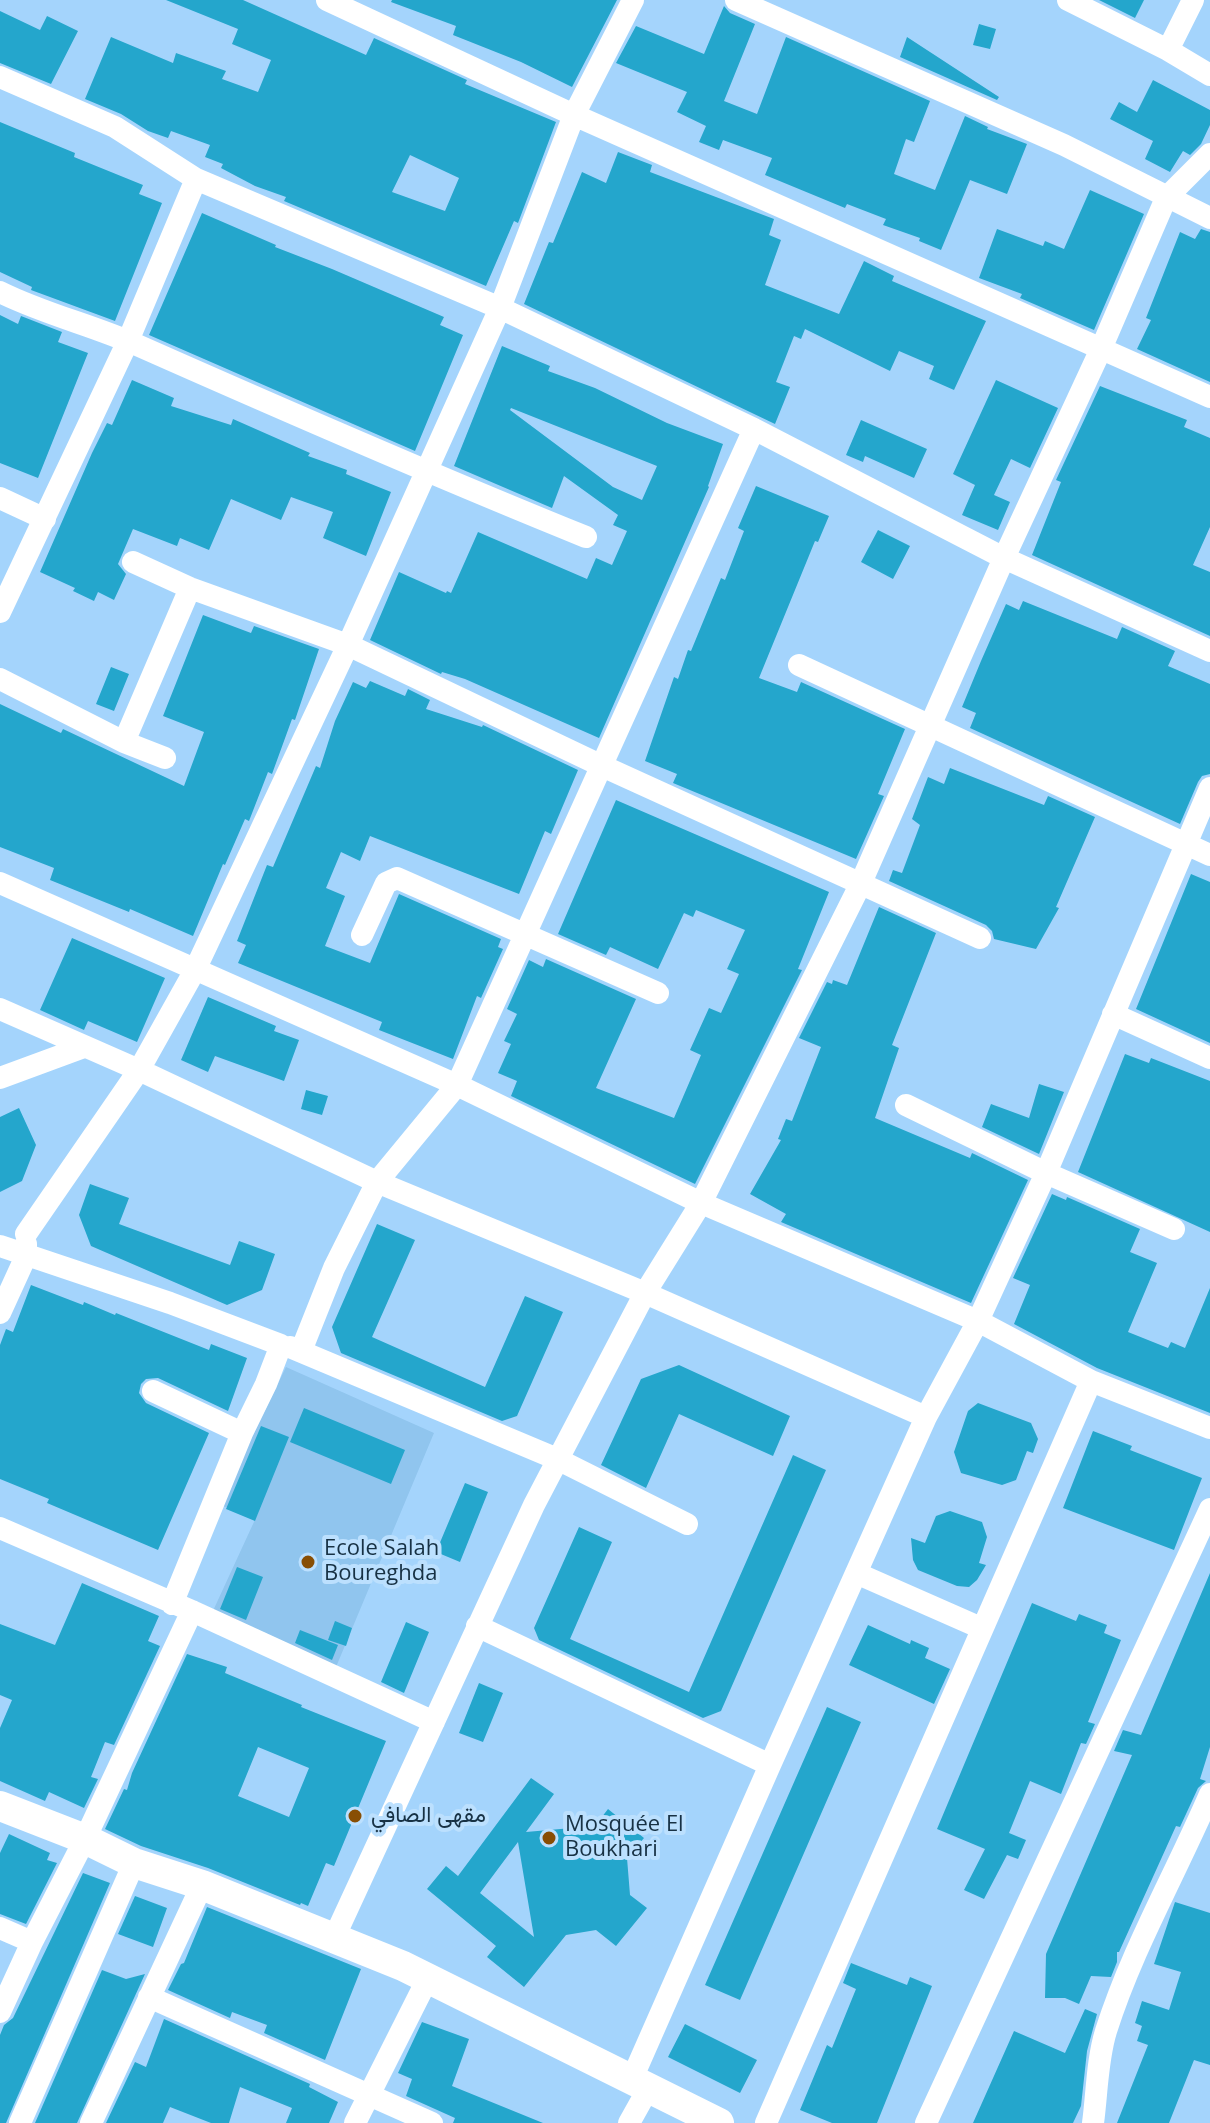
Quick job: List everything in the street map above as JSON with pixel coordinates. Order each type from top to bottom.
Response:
[{"type":"main road","points":[[0,1806],[85,1839],[134,1863],[202,1885],[428,1978],[719,2123]]},
{"type":"street","points":[[327,0],[574,115],[1210,397]]},
{"type":"street","points":[[0,1313],[26,1245],[139,1070],[195,970],[348,645],[500,308],[574,115],[633,0]]},
{"type":"street","points":[[736,0],[1064,145],[1210,218]]},
{"type":"street","points":[[1068,0],[1168,50],[1210,75]]},
{"type":"street","points":[[1168,50],[1193,0]]},
{"type":"street","points":[[0,77],[115,127],[196,179],[500,308],[754,429],[1004,558],[1210,651]]},
{"type":"street","points":[[334,1938],[557,1459],[645,1293],[701,1203],[860,885],[1166,198],[1210,154]]},
{"type":"street","points":[[0,612],[128,341],[196,179]]},
{"type":"street","points":[[0,292],[128,341],[426,472],[586,537]]},
{"type":"street","points":[[0,2012],[85,1839],[182,1607],[242,1433],[266,1384],[291,1348],[377,1182],[457,1085],[754,429]]},
{"type":"street","points":[[0,498],[45,519]]},
{"type":"street","points":[[133,562],[190,588],[348,645],[600,765],[980,938]]},
{"type":"street","points":[[124,742],[190,588]]},
{"type":"street","points":[[799,665],[1210,855]]},
{"type":"street","points":[[0,679],[124,742],[165,758]]},
{"type":"street","points":[[629,2123],[639,2085],[770,1765],[926,1417],[978,1321],[1046,1173],[1210,788]]},
{"type":"street","points":[[362,935],[386,883],[397,878],[658,993]]},
{"type":"street","points":[[0,883],[457,1085],[701,1203],[978,1321],[1091,1381],[1210,1428]]},
{"type":"street","points":[[0,1009],[139,1070],[377,1182],[645,1293],[926,1417]]},
{"type":"street","points":[[1113,1014],[1210,1058]]},
{"type":"street","points":[[0,1078],[84,1047]]},
{"type":"street","points":[[906,1105],[1046,1173],[1174,1229]]},
{"type":"street","points":[[1,1249],[26,1245],[291,1348],[557,1459],[687,1524]]},
{"type":"street","points":[[766,2123],[1091,1381]]},
{"type":"street","points":[[153,1391],[242,1433]]},
{"type":"street","points":[[926,2123],[1210,1509]]},
{"type":"street","points":[[0,1528],[434,1722]]},
{"type":"street","points":[[856,1573],[981,1628]]},
{"type":"street","points":[[477,1626],[770,1765]]},
{"type":"street","points":[[1093,2123],[1105,2034],[1145,1932],[1210,1794]]},
{"type":"street","points":[[20,2123],[134,1863]]},
{"type":"street","points":[[91,2123],[202,1885]]},
{"type":"street","points":[[0,1928],[32,1942]]},
{"type":"street","points":[[355,2123],[428,1978]]},
{"type":"street","points":[[149,1997],[432,2123]]},
{"type":"shaded area","name":"Ecole Salah Boureghda","points":[[286,1367],[434,1433],[336,1667],[212,1613],[259,1511],[219,1506]]},
{"type":"building","points":[[166,0],[243,0],[366,55],[374,38],[467,80],[465,84],[556,122],[518,223],[514,221],[486,286],[284,201],[286,197],[255,186],[221,168],[223,164],[205,157],[210,145],[171,131],[168,138],[148,131],[121,114],[85,99],[111,37],[173,63],[176,53],[226,71],[222,79],[258,92],[271,60],[232,44],[238,29]],"holes":[[[410,155],[459,178],[445,211],[392,192]]]},
{"type":"building","points":[[392,0],[617,0],[572,87],[521,62],[453,35],[456,26]]},
{"type":"building","points":[[1099,0],[1144,0],[1135,18]]},
{"type":"building","points":[[724,6],[730,13],[755,24],[724,101],[757,114],[786,37],[930,101],[914,142],[906,139],[894,174],[935,190],[965,116],[987,129],[1027,144],[1007,194],[970,180],[941,250],[919,241],[920,238],[883,225],[886,219],[847,204],[845,208],[765,175],[772,158],[723,140],[719,150],[699,142],[706,126],[677,112],[687,92],[616,63],[636,26],[704,54]]},
{"type":"building","points":[[0,11],[40,30],[47,16],[78,31],[51,84],[0,63]]},
{"type":"building","points":[[979,24],[996,29],[990,49],[973,45]]},
{"type":"building","points":[[907,37],[999,97],[997,100],[900,57]]},
{"type":"building","points":[[1153,80],[1210,110],[1210,125],[1201,144],[1190,155],[1183,151],[1170,172],[1145,159],[1153,141],[1110,119],[1119,102],[1137,112]]},
{"type":"building","points":[[0,122],[143,185],[139,194],[162,203],[115,321],[31,290],[32,287],[0,272]]},
{"type":"building","points":[[618,152],[652,165],[650,172],[774,219],[769,235],[781,240],[765,285],[839,314],[864,261],[894,276],[892,281],[986,321],[954,390],[929,379],[934,366],[899,351],[890,371],[805,329],[801,339],[794,336],[776,382],[790,387],[775,424],[524,304],[582,172],[606,183]]},
{"type":"building","points":[[1090,190],[1144,214],[1094,330],[1020,298],[1022,294],[979,278],[997,229],[1043,246],[1045,241],[1064,249]]},
{"type":"building","points":[[202,213],[275,247],[444,317],[440,325],[463,335],[415,451],[149,335]]},
{"type":"building","points":[[1201,229],[1210,232],[1210,382],[1137,349],[1151,320],[1146,318],[1180,232],[1195,239]]},
{"type":"building","points":[[0,315],[18,324],[21,316],[62,332],[58,342],[88,353],[38,478],[0,463]]},
{"type":"building","points":[[502,346],[550,366],[548,371],[595,388],[667,423],[723,444],[709,487],[599,738],[465,679],[441,674],[370,640],[399,572],[451,593],[478,532],[587,579],[596,558],[612,565],[627,531],[613,525],[618,515],[564,476],[552,508],[454,466]],"holes":[[[510,410],[657,466],[642,500],[613,487]]]},
{"type":"building","points":[[132,380],[174,398],[171,406],[231,425],[233,419],[310,453],[308,456],[347,470],[346,474],[391,492],[366,556],[323,538],[333,512],[291,497],[281,520],[231,499],[209,550],[180,538],[177,546],[133,529],[118,564],[126,574],[114,600],[98,592],[94,601],[73,591],[75,588],[40,572],[92,453],[107,423],[112,425]]},
{"type":"building","points":[[996,380],[1058,408],[1030,468],[1011,459],[994,495],[1010,502],[998,530],[962,515],[975,485],[953,474]]},
{"type":"building","points":[[1100,386],[1187,420],[1184,427],[1210,438],[1210,527],[1193,565],[1210,572],[1210,636],[1032,555],[1061,482],[1056,480]]},
{"type":"building","points":[[861,420],[927,449],[914,478],[865,456],[863,462],[846,455]]},
{"type":"building","points":[[756,486],[829,516],[818,542],[815,541],[759,678],[797,692],[801,682],[905,729],[878,794],[884,796],[856,859],[673,783],[677,774],[645,761],[674,677],[678,679],[721,578],[725,580],[744,531],[738,528]]},
{"type":"building","points":[[878,530],[910,546],[893,579],[861,562]]},
{"type":"building","points":[[1023,601],[1117,639],[1122,627],[1175,651],[1168,666],[1210,684],[1210,774],[1202,776],[1198,782],[1180,824],[970,728],[976,713],[962,707],[981,661],[1006,604],[1019,610]]},
{"type":"building","points":[[203,615],[251,633],[254,626],[319,649],[295,720],[292,719],[272,774],[268,772],[249,821],[245,819],[223,864],[193,936],[50,880],[54,868],[0,847],[0,704],[61,733],[63,729],[184,786],[204,732],[163,716]]},
{"type":"building","points":[[111,667],[129,674],[114,711],[96,704]]},
{"type":"building","points":[[370,681],[405,696],[408,689],[430,700],[426,709],[483,725],[578,770],[551,834],[545,831],[519,894],[370,836],[360,861],[341,852],[326,888],[345,896],[325,946],[370,963],[399,894],[501,939],[498,947],[503,949],[481,998],[477,996],[453,1059],[379,1030],[382,1022],[238,963],[246,945],[237,941],[267,865],[273,867],[316,766],[320,768],[335,721],[353,682],[366,688]]},
{"type":"building","points":[[950,768],[1044,805],[1048,796],[1095,817],[1056,907],[1059,908],[1036,949],[994,939],[986,925],[889,881],[893,870],[902,873],[920,825],[912,819],[928,777],[944,784]]},
{"type":"building","points":[[616,800],[829,892],[798,969],[802,970],[695,1184],[511,1096],[517,1081],[498,1073],[511,1044],[504,1041],[517,1014],[507,1009],[529,960],[543,967],[546,959],[636,999],[596,1088],[674,1118],[701,1055],[690,1050],[709,1008],[721,1013],[739,974],[727,969],[745,930],[696,910],[693,917],[684,913],[658,969],[610,947],[606,955],[558,934]]},
{"type":"building","points":[[1191,874],[1210,882],[1210,1043],[1136,1009]]},
{"type":"building","points":[[879,907],[936,933],[892,1045],[899,1048],[875,1118],[970,1158],[972,1153],[1028,1180],[971,1303],[781,1222],[786,1214],[750,1194],[781,1140],[778,1139],[786,1119],[792,1121],[821,1047],[799,1038],[827,982],[832,984],[833,980],[847,985]]},
{"type":"building","points":[[72,938],[165,978],[137,1042],[88,1021],[84,1030],[40,1010]]},
{"type":"building","points":[[208,997],[276,1026],[274,1031],[299,1040],[284,1081],[215,1056],[208,1072],[181,1060]]},
{"type":"building","points":[[1125,1054],[1149,1063],[1151,1058],[1210,1081],[1210,1232],[1078,1172]]},
{"type":"building","points":[[1039,1084],[1064,1092],[1039,1154],[982,1127],[991,1104],[1029,1118]]},
{"type":"building","points":[[306,1090],[328,1096],[322,1115],[301,1109]]},
{"type":"building","points":[[19,1108],[36,1145],[22,1181],[0,1192],[0,1117]]},
{"type":"building","points":[[90,1184],[129,1198],[119,1224],[230,1265],[239,1241],[275,1254],[262,1290],[227,1305],[91,1246],[79,1215]]},
{"type":"building","points":[[1052,1194],[1066,1200],[1067,1197],[1140,1229],[1130,1252],[1157,1263],[1128,1332],[1168,1348],[1171,1342],[1185,1348],[1210,1288],[1210,1413],[1097,1368],[1014,1324],[1030,1285],[1013,1278]]},
{"type":"building","points":[[377,1224],[415,1240],[372,1337],[485,1387],[525,1296],[563,1312],[517,1416],[502,1421],[341,1353],[332,1327]]},
{"type":"building","points":[[31,1285],[83,1305],[84,1302],[116,1313],[209,1350],[211,1344],[247,1358],[228,1411],[158,1378],[146,1379],[141,1384],[139,1393],[146,1403],[209,1433],[158,1550],[47,1503],[49,1499],[0,1479],[0,1345],[6,1329],[13,1332]]},
{"type":"building","points":[[679,1365],[790,1416],[773,1456],[679,1414],[646,1488],[601,1465],[641,1379]]},
{"type":"building","points":[[978,1403],[1031,1423],[1038,1439],[1033,1453],[1027,1451],[1016,1480],[1002,1485],[961,1473],[954,1452],[968,1411]]},
{"type":"building","points":[[304,1408],[405,1450],[391,1484],[290,1442]]},
{"type":"building","points":[[261,1426],[289,1437],[255,1521],[226,1509]]},
{"type":"building","points":[[1093,1431],[1132,1446],[1130,1450],[1202,1478],[1174,1550],[1063,1508]]},
{"type":"building","points":[[793,1455],[826,1470],[721,1711],[703,1718],[539,1640],[534,1628],[579,1527],[612,1542],[570,1639],[689,1692]]},
{"type":"building","points":[[465,1483],[488,1492],[460,1562],[436,1552]]},
{"type":"building","points":[[950,1511],[982,1522],[987,1537],[979,1563],[986,1565],[969,1587],[957,1586],[918,1570],[913,1560],[911,1538],[925,1543],[936,1516]]},
{"type":"building","points":[[237,1567],[263,1577],[246,1620],[220,1609]]},
{"type":"building","points":[[1210,1573],[1210,1747],[1200,1779],[1206,1781],[1198,1788],[1180,1827],[1176,1826],[1117,1952],[1111,1977],[1091,1976],[1079,2004],[1065,1998],[1045,1998],[1046,1954],[1132,1755],[1114,1751],[1123,1730],[1141,1735]]},
{"type":"building","points":[[82,1583],[159,1616],[148,1641],[160,1646],[114,1745],[105,1742],[91,1777],[98,1779],[84,1808],[49,1792],[45,1801],[0,1781],[0,1728],[12,1700],[0,1695],[0,1624],[55,1645]]},
{"type":"building","points":[[1032,1603],[1076,1621],[1079,1614],[1107,1625],[1104,1633],[1121,1640],[1088,1722],[1095,1724],[1086,1744],[1081,1743],[1061,1794],[1030,1781],[1009,1833],[1026,1840],[1018,1859],[1007,1855],[984,1899],[964,1890],[985,1849],[937,1829]]},
{"type":"building","points":[[335,1621],[352,1628],[346,1646],[328,1640]]},
{"type":"building","points":[[406,1622],[429,1632],[404,1693],[381,1682]]},
{"type":"building","points":[[868,1625],[910,1644],[911,1640],[929,1648],[925,1658],[950,1669],[934,1704],[849,1665]]},
{"type":"building","points":[[300,1630],[338,1645],[332,1660],[295,1643]]},
{"type":"building","points":[[187,1654],[227,1667],[225,1673],[386,1741],[334,1866],[326,1863],[308,1906],[141,1846],[105,1829],[124,1789],[127,1790]],"holes":[[[258,1747],[309,1768],[289,1817],[238,1796]]]},
{"type":"building","points":[[479,1683],[503,1693],[483,1742],[459,1733]]},
{"type":"building","points":[[827,1707],[861,1722],[740,2000],[705,1985]]},
{"type":"building","points":[[531,1778],[554,1794],[526,1832],[595,1826],[608,1809],[644,1838],[627,1858],[630,1895],[647,1908],[616,1946],[596,1930],[566,1935],[524,1987],[487,1957],[496,1946],[427,1889],[446,1866],[458,1876]],"holes":[[[518,1842],[534,1937],[480,1893]]]},
{"type":"building","points":[[9,1834],[50,1853],[47,1860],[57,1863],[26,1924],[0,1914],[0,1853]]},
{"type":"building","points":[[83,1873],[110,1883],[6,2123],[0,2123],[0,2035],[4,2025],[13,2018]]},
{"type":"building","points":[[135,1896],[167,1908],[153,1947],[118,1934]]},
{"type":"building","points":[[1175,1902],[1210,1913],[1210,2065],[1194,2060],[1169,2123],[1117,2123],[1148,2045],[1137,2041],[1142,2026],[1135,2023],[1142,2001],[1169,2010],[1181,1972],[1154,1964]]},
{"type":"building","points":[[207,1907],[361,1969],[325,2060],[264,2033],[267,2025],[232,2012],[230,2018],[168,1990],[184,1963]]},
{"type":"building","points":[[851,1963],[907,1985],[910,1977],[932,1986],[877,2123],[832,2123],[800,2110],[827,2045],[832,2048],[856,1989],[843,1983]]},
{"type":"building","points":[[102,1970],[126,1979],[145,1974],[77,2123],[35,2123]]},
{"type":"building","points":[[1085,2009],[1097,2014],[1087,2051],[1081,2106],[1073,2123],[973,2123],[1014,2031],[1065,2053]]},
{"type":"building","points":[[164,2019],[310,2084],[309,2087],[338,2102],[329,2123],[286,2123],[292,2108],[240,2087],[229,2123],[211,2123],[170,2107],[163,2123],[106,2123],[135,2062],[146,2067]]},
{"type":"building","points":[[422,2022],[469,2039],[452,2086],[543,2123],[453,2123],[455,2118],[406,2096],[412,2079],[398,2073]]},
{"type":"building","points":[[685,2024],[757,2060],[740,2093],[668,2057]]},
{"type":"place","name":"Ecole Salah Boureghda","points":[[308,1562]]},
{"type":"place","name":"مقهى الصافي","points":[[355,1816]]},
{"type":"place","name":"Mosquée El Boukhari","points":[[549,1838]]}]
